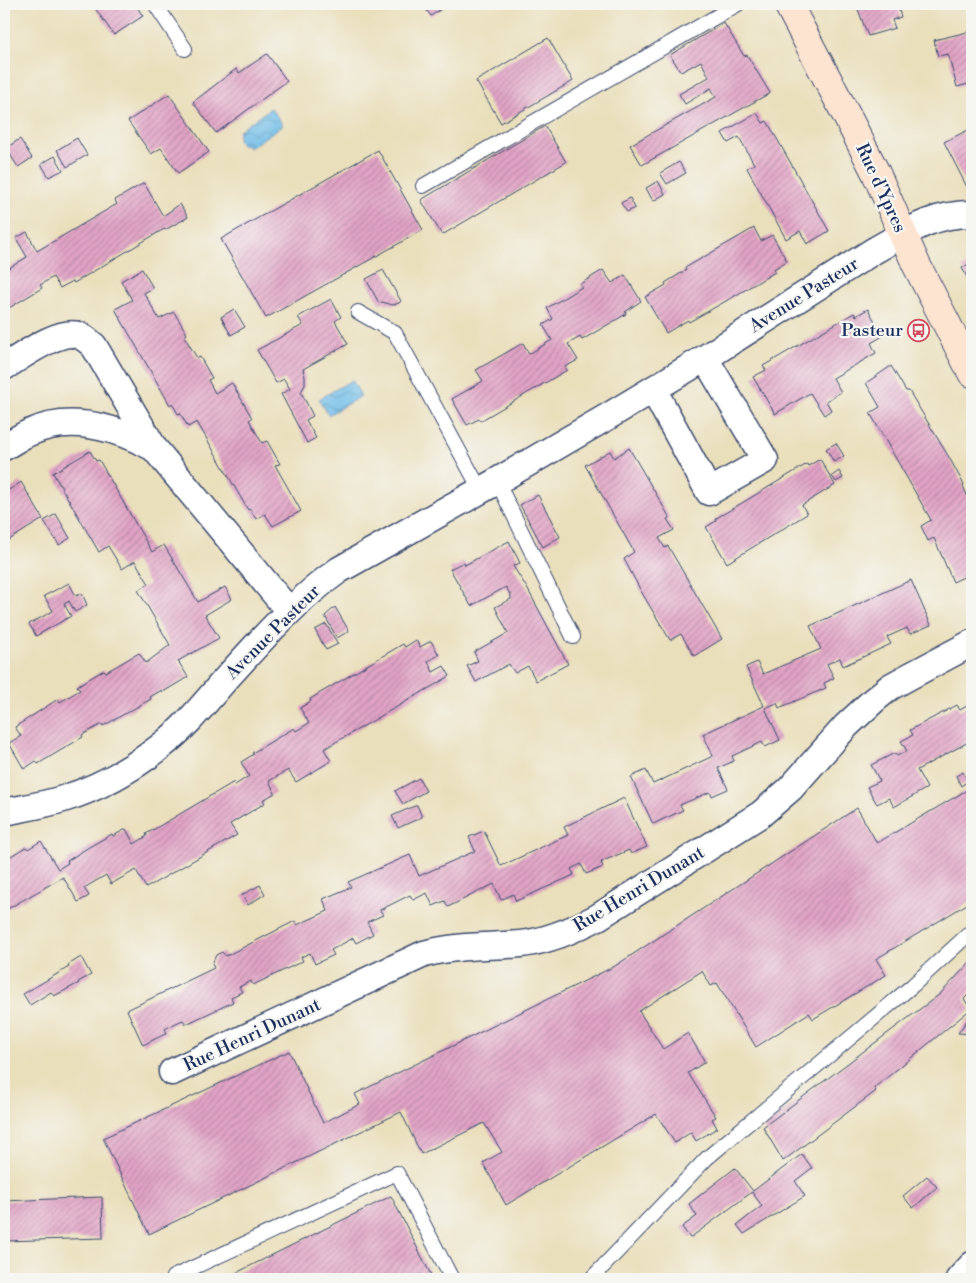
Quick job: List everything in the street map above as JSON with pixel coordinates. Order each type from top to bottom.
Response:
[{"type":"main road","name":"Rue d'Ypres","points":[[788,4],[859,140],[916,264],[972,373]]},
{"type":"street","name":"Avenue Pasteur","points":[[4,812],[62,799],[80,792],[122,772],[160,747],[197,714],[289,611],[339,570],[489,486],[654,389],[903,234],[935,218],[953,214],[972,214]]},
{"type":"street","points":[[4,368],[48,341],[61,336],[72,334],[86,339],[94,346],[154,448],[289,611]]},
{"type":"street","points":[[654,389],[709,492],[765,460],[705,358]]},
{"type":"street","points":[[4,447],[41,428],[74,424],[92,425],[114,430],[154,448]]},
{"type":"street","name":"Rue Henri Dunant","points":[[172,1072],[424,954],[450,948],[522,944],[541,940],[566,932],[598,917],[756,818],[790,789],[852,720],[880,696],[910,676],[972,643]]},
{"type":"street","points":[[959,1279],[972,1265]]},
{"type":"lane","points":[[155,4],[185,49]]},
{"type":"lane","points":[[423,186],[738,4]]},
{"type":"lane","points":[[358,312],[395,333],[489,486],[574,637]]},
{"type":"lane","points":[[591,1279],[707,1158],[912,986],[972,931]]},
{"type":"lane","points":[[173,1277],[397,1173],[452,1279]]},
{"type":"water","points":[[271,108],[283,125],[249,148],[246,144],[242,145],[238,139],[238,131]]},
{"type":"water","points":[[352,380],[361,396],[328,415],[319,399]]},
{"type":"building","points":[[92,4],[135,4],[143,16],[114,35]]},
{"type":"building","points":[[422,4],[448,4],[431,16]]},
{"type":"building","points":[[856,4],[897,4],[901,17],[892,20],[895,28],[868,36]]},
{"type":"building","points":[[724,23],[744,56],[747,55],[770,93],[642,165],[630,145],[716,97],[711,88],[685,104],[679,94],[709,77],[701,61],[681,72],[670,55]]},
{"type":"building","points":[[972,31],[972,83],[957,87],[948,54],[938,56],[934,40]]},
{"type":"building","points":[[548,38],[573,81],[501,123],[476,81]]},
{"type":"building","points":[[267,54],[287,81],[216,133],[193,102],[236,69],[239,73]]},
{"type":"building","points":[[169,94],[209,152],[178,173],[161,148],[151,154],[128,121]]},
{"type":"building","points":[[757,113],[763,123],[767,121],[829,231],[807,244],[800,231],[786,239],[747,168],[754,164],[739,137],[728,143],[722,133]]},
{"type":"building","points":[[545,126],[566,162],[442,235],[421,200]]},
{"type":"building","points":[[972,128],[972,193],[970,193],[944,142]]},
{"type":"building","points":[[77,138],[87,155],[67,167],[57,150]]},
{"type":"building","points":[[20,139],[32,158],[18,167],[6,148]]},
{"type":"building","points":[[378,150],[423,230],[266,318],[221,239]]},
{"type":"building","points":[[55,156],[63,170],[49,177],[41,164]]},
{"type":"building","points":[[679,162],[686,173],[667,184],[660,173]]},
{"type":"building","points":[[658,181],[665,194],[653,201],[646,188]]},
{"type":"building","points":[[144,183],[163,216],[180,204],[188,217],[164,229],[74,283],[73,281],[60,288],[53,277],[40,285],[42,288],[4,311],[4,271],[27,257],[16,238],[27,232],[37,251],[117,204],[115,200]]},
{"type":"building","points":[[630,198],[635,208],[627,212],[621,203]]},
{"type":"building","points":[[754,228],[761,241],[772,235],[787,261],[774,269],[775,272],[733,297],[666,333],[645,297],[666,285],[665,283],[686,270],[685,268]]},
{"type":"building","points":[[972,262],[972,286],[962,268]]},
{"type":"building","points":[[142,269],[153,288],[144,293],[159,319],[174,312],[187,334],[184,336],[197,358],[200,357],[212,378],[208,380],[215,393],[232,383],[252,418],[249,420],[262,443],[267,441],[280,464],[275,465],[301,511],[273,526],[265,514],[256,519],[250,509],[248,510],[197,422],[188,427],[172,403],[170,405],[115,309],[132,300],[121,281]]},
{"type":"building","points":[[383,270],[401,301],[399,303],[393,305],[379,303],[366,279]]},
{"type":"building","points":[[603,270],[612,283],[625,275],[641,301],[625,312],[626,314],[582,340],[580,337],[568,344],[578,360],[565,367],[567,370],[480,421],[479,419],[467,425],[452,399],[483,381],[476,370],[523,343],[529,354],[552,340],[543,325],[553,319],[547,308],[582,287],[580,284]]},
{"type":"building","points":[[331,299],[341,317],[335,321],[348,344],[303,369],[305,385],[301,392],[313,416],[306,420],[316,438],[307,443],[281,394],[290,389],[284,379],[276,383],[257,350],[303,325],[298,317]]},
{"type":"building","points":[[234,309],[245,327],[231,335],[221,317]]},
{"type":"building","points":[[868,309],[883,336],[871,343],[876,353],[833,378],[841,392],[826,401],[831,410],[824,415],[810,393],[775,414],[753,377],[766,370],[763,366],[854,313],[856,316]]},
{"type":"building","points":[[891,366],[906,391],[909,391],[950,459],[964,485],[972,507],[972,573],[953,582],[934,538],[928,541],[921,526],[931,520],[870,413],[880,407],[866,383]]},
{"type":"building","points":[[836,443],[844,456],[834,462],[826,449]]},
{"type":"building","points":[[629,448],[670,518],[667,519],[674,530],[659,538],[665,548],[668,546],[722,639],[694,656],[681,634],[670,640],[642,593],[624,559],[634,552],[585,465],[610,451],[614,458]]},
{"type":"building","points":[[90,451],[96,461],[99,460],[152,552],[164,545],[198,602],[225,587],[232,599],[205,615],[219,638],[178,661],[188,677],[163,692],[162,690],[150,697],[151,699],[103,726],[102,724],[82,735],[83,737],[38,764],[36,761],[24,769],[9,743],[21,736],[15,727],[58,699],[60,702],[80,690],[77,686],[104,670],[106,672],[139,653],[146,663],[170,645],[138,590],[149,584],[135,561],[122,569],[108,546],[99,552],[53,473]]},
{"type":"building","points":[[820,459],[835,485],[802,505],[807,514],[727,563],[706,527],[716,521],[715,519],[807,464],[808,466]]},
{"type":"building","points":[[839,471],[843,478],[836,482],[832,476]]},
{"type":"building","points":[[21,482],[43,519],[4,543],[4,489],[7,487],[9,490]]},
{"type":"building","points":[[538,495],[560,537],[543,547],[520,505]]},
{"type":"building","points":[[56,514],[70,538],[59,545],[44,521]]},
{"type":"building","points":[[509,541],[520,563],[513,566],[568,664],[536,681],[528,666],[515,673],[509,664],[476,682],[467,666],[478,661],[474,652],[508,633],[495,607],[511,599],[511,596],[506,587],[471,606],[450,569],[464,562],[465,565]]},
{"type":"building","points":[[911,580],[931,625],[910,634],[907,628],[887,637],[891,644],[843,666],[840,658],[827,664],[834,678],[824,683],[826,688],[779,708],[777,703],[765,708],[780,740],[765,747],[762,742],[732,756],[734,761],[718,768],[728,789],[712,796],[710,792],[680,805],[683,810],[653,824],[631,777],[646,770],[653,784],[713,756],[703,734],[764,706],[746,667],[757,662],[763,674],[821,649],[810,626]]},
{"type":"building","points":[[69,583],[76,596],[82,593],[87,605],[75,612],[69,601],[64,604],[71,616],[36,636],[29,624],[53,611],[44,596]]},
{"type":"building","points":[[335,607],[349,631],[337,638],[325,616]]},
{"type":"building","points":[[326,624],[338,644],[326,650],[315,630]]},
{"type":"building","points":[[416,640],[420,647],[431,641],[439,655],[428,661],[433,672],[444,666],[450,676],[324,749],[331,761],[296,782],[288,770],[269,781],[275,793],[263,800],[265,803],[230,824],[237,835],[146,888],[136,870],[111,884],[106,875],[84,888],[89,896],[78,902],[63,877],[4,911],[4,860],[26,847],[28,849],[41,841],[58,869],[89,847],[112,834],[113,836],[126,829],[134,844],[147,836],[146,834],[234,782],[235,785],[249,776],[241,762],[254,754],[252,753],[294,728],[296,731],[309,723],[300,708],[311,701],[310,699],[403,644],[405,647]]},
{"type":"building","points":[[972,703],[972,740],[917,770],[927,788],[894,807],[889,798],[877,804],[867,787],[880,781],[871,765],[895,753],[897,756],[907,751],[901,741],[913,735],[910,730],[957,705],[960,710]]},
{"type":"building","points":[[963,772],[968,781],[961,786],[956,776]]},
{"type":"building","points":[[419,778],[426,791],[403,804],[395,791]]},
{"type":"building","points":[[972,787],[972,901],[876,959],[886,975],[813,1019],[809,1013],[756,1047],[717,983],[711,986],[702,971],[639,1011],[663,1049],[688,1033],[705,1062],[688,1073],[716,1117],[712,1119],[717,1128],[696,1141],[691,1132],[675,1143],[656,1114],[506,1205],[483,1163],[502,1152],[484,1123],[421,1154],[401,1112],[149,1234],[103,1138],[289,1051],[323,1123],[360,1104],[355,1094],[615,966],[857,808],[877,843]]},
{"type":"building","points":[[624,798],[647,847],[631,854],[629,850],[601,862],[603,867],[586,874],[581,864],[571,869],[574,875],[516,901],[513,894],[501,900],[494,884],[448,907],[445,901],[433,906],[427,893],[413,900],[410,895],[380,910],[383,915],[367,922],[373,934],[356,943],[353,938],[331,950],[334,955],[315,964],[310,953],[301,957],[303,961],[253,985],[251,981],[239,987],[242,992],[231,997],[233,1002],[186,1024],[183,1020],[174,1024],[165,1029],[167,1033],[143,1045],[127,1010],[214,968],[212,964],[216,955],[222,952],[226,956],[295,921],[297,925],[328,911],[323,899],[351,887],[348,882],[410,855],[419,876],[475,851],[469,837],[484,831],[501,866],[568,835],[564,827]]},
{"type":"building","points":[[417,805],[422,817],[398,828],[392,816]]},
{"type":"building","points":[[260,885],[265,894],[248,905],[242,895]]},
{"type":"building","points":[[81,957],[91,975],[54,996],[51,992],[30,1005],[23,994],[69,967],[68,965]]},
{"type":"building","points":[[972,960],[972,991],[964,999],[971,1009],[874,1088],[876,1091],[783,1161],[763,1127],[940,994]]},
{"type":"building","points":[[968,1019],[972,1019],[972,1034],[958,1033]]},
{"type":"building","points":[[802,1154],[812,1168],[795,1181],[805,1196],[744,1234],[737,1225],[762,1206],[752,1192],[690,1238],[682,1227],[697,1216],[689,1204],[735,1168],[753,1191]]},
{"type":"building","points":[[927,1176],[937,1187],[913,1208],[903,1196]]},
{"type":"building","points":[[391,1196],[433,1279],[224,1279]]},
{"type":"building","points":[[102,1197],[103,1238],[4,1241],[4,1201]]},
{"type":"place","name":"Pasteur","points":[[919,330]]}]
